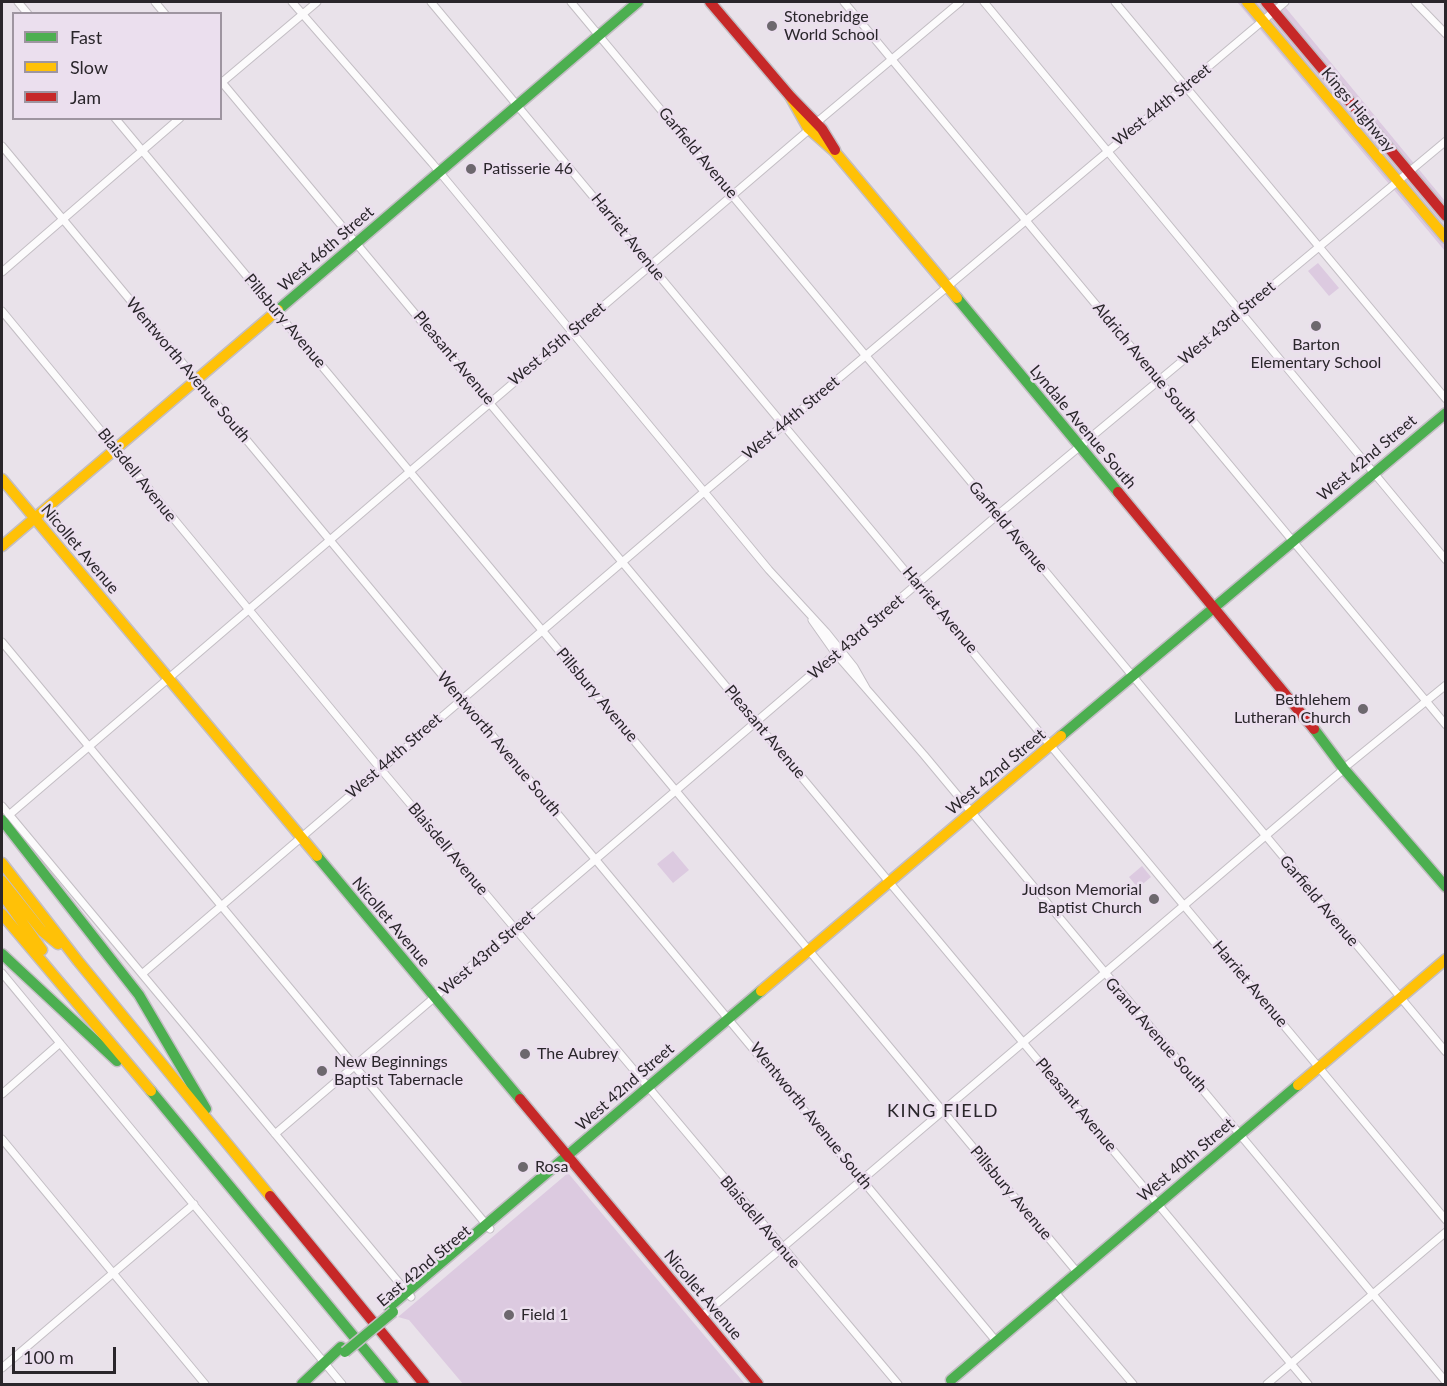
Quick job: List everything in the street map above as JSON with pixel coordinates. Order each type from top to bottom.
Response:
[{"type":"main road","name":"West 46th Street","points":[[2,546],[638,2]]},
{"type":"main road","name":"Lyndale Avenue South","points":[[710,2],[814,125],[832,142],[836,152],[946,286],[1446,886]]},
{"type":"main road","name":"Kings Highway","points":[[1247,2],[1446,238]]},
{"type":"main road","name":"Kings Highway","points":[[1266,2],[1446,216]]},
{"type":"main road","name":"West 42nd Street","points":[[568,1157],[729,1017],[811,950],[1213,606],[1446,413]]},
{"type":"main road","name":"Nicollet Avenue","points":[[2,479],[758,1384]]},
{"type":"main road","points":[[5,817],[139,995],[227,1144]]},
{"type":"main road","points":[[2,863],[78,961],[424,1384]]},
{"type":"main road","points":[[2,881],[42,931],[78,961]]},
{"type":"main road","points":[[2,894],[86,1012],[141,1083],[393,1384]]},
{"type":"main road","points":[[2,914],[86,1012]]},
{"type":"main road","points":[[2,954],[57,1008],[141,1083]]},
{"type":"main road","name":"West 40th Street","points":[[950,1383],[1054,1291],[1446,958]]},
{"type":"main road","name":"East 42nd Street","points":[[302,1384],[568,1157]]},
{"type":"street","name":"Grand Avenue South","points":[[292,2],[347,63],[1446,1382]]},
{"type":"street","points":[[222,81],[316,2]]},
{"type":"street","name":"Harriet Avenue","points":[[431,2],[519,103],[650,264],[1446,1220]]},
{"type":"street","name":"Garfield Avenue","points":[[571,2],[1446,1052]]},
{"type":"street","name":"Aldrich Avenue South","points":[[844,2],[1446,725]]},
{"type":"street","name":"West 45th Street","points":[[5,817],[571,331],[960,2]]},
{"type":"street","points":[[984,2],[1446,560]]},
{"type":"street","points":[[1115,2],[1446,399]]},
{"type":"street","name":"West 44th Street","points":[[142,974],[784,423],[1285,2]]},
{"type":"street","points":[[1415,2],[1446,34]]},
{"type":"street","name":"Pleasant Avenue","points":[[222,83],[891,881],[1308,1384]]},
{"type":"street","name":"Pillsbury Avenue","points":[[117,120],[811,950],[1077,1272]]},
{"type":"street","points":[[2,272],[178,120]]},
{"type":"street","name":"West 43rd Street","points":[[275,1134],[998,515],[1446,141]]},
{"type":"street","name":"Wentworth Avenue South","points":[[2,146],[328,540],[729,1017],[996,1341]]},
{"type":"street","name":"Blaisdell Avenue","points":[[2,312],[247,609],[898,1384]]},
{"type":"street","points":[[2,642],[488,1227]]},
{"type":"street","points":[[701,1317],[1265,836],[1446,685]]},
{"type":"street","points":[[2,806],[5,817],[142,974],[409,1294]]},
{"type":"street","points":[[2,973],[342,1384]]},
{"type":"street","points":[[2,1094],[60,1043]]},
{"type":"street","points":[[2,1138],[205,1384]]},
{"type":"street","points":[[2,1368],[194,1204]]},
{"type":"street","points":[[1267,1384],[1446,1232]]},
{"type":"street","points":[[1054,1291],[1133,1384]]},
{"type":"shaded area","points":[[1237,2],[1281,2],[1445,201],[1445,251]]},
{"type":"shaded area","points":[[1318,263],[1339,288],[1329,296],[1308,271]]},
{"type":"shaded area","points":[[673,851],[689,870],[673,883],[657,864]]},
{"type":"shaded area","points":[[1142,866],[1151,877],[1138,888],[1129,877]]},
{"type":"shaded area","points":[[568,1173],[745,1384],[463,1384],[409,1320],[398,1317]]},
{"type":"traffic: fast","points":[[278,310],[638,2]]},
{"type":"traffic: fast","points":[[957,298],[1118,492]]},
{"type":"traffic: fast","points":[[1061,736],[1446,413]]},
{"type":"traffic: fast","points":[[1314,729],[1344,769],[1446,887]]},
{"type":"traffic: fast","points":[[2,820],[139,995],[206,1109]]},
{"type":"traffic: fast","points":[[317,856],[520,1099]]},
{"type":"traffic: fast","points":[[2,954],[117,1061]]},
{"type":"traffic: fast","points":[[389,1307],[761,991]]},
{"type":"traffic: fast","points":[[951,1380],[1298,1085]]},
{"type":"traffic: fast","points":[[151,1091],[393,1384]]},
{"type":"traffic: fast","points":[[345,1352],[393,1312]]},
{"type":"traffic: fast","points":[[302,1384],[341,1347]]},
{"type":"traffic: slow","points":[[1247,2],[1446,238]]},
{"type":"traffic: slow","points":[[790,96],[808,128],[835,152],[957,298]]},
{"type":"traffic: slow","points":[[2,546],[278,310]]},
{"type":"traffic: slow","points":[[2,479],[317,856]]},
{"type":"traffic: slow","points":[[761,991],[1061,736]]},
{"type":"traffic: slow","points":[[2,863],[78,961],[270,1196]]},
{"type":"traffic: slow","points":[[2,881],[42,931],[58,944]]},
{"type":"traffic: slow","points":[[2,894],[42,950]]},
{"type":"traffic: slow","points":[[2,914],[151,1091]]},
{"type":"traffic: slow","points":[[1298,1085],[1446,959]]},
{"type":"traffic: jam","points":[[710,2],[790,96],[822,129],[835,150]]},
{"type":"traffic: jam","points":[[1266,2],[1446,216]]},
{"type":"traffic: jam","points":[[1118,492],[1314,729]]},
{"type":"traffic: jam","points":[[520,1099],[758,1384]]},
{"type":"traffic: jam","points":[[270,1196],[424,1384]]},
{"type":"place","name":"Stonebridge World School","points":[[772,26]]},
{"type":"place","name":"Patisserie 46","points":[[471,169]]},
{"type":"place","name":"Barton Elementary School","points":[[1316,326]]},
{"type":"place","name":"Bethlehem Lutheran Church","points":[[1363,709]]},
{"type":"place","name":"Judson Memorial Baptist Church","points":[[1154,899]]},
{"type":"place","name":"The Aubrey","points":[[525,1054]]},
{"type":"place","name":"New Beginnings Baptist Tabernacle","points":[[322,1071]]},
{"type":"place","name":"Rosa","points":[[523,1167]]},
{"type":"place","name":"Field 1","points":[[509,1315]]},
{"type":"district","name":"KING FIELD","points":[[943,1111]]}]
